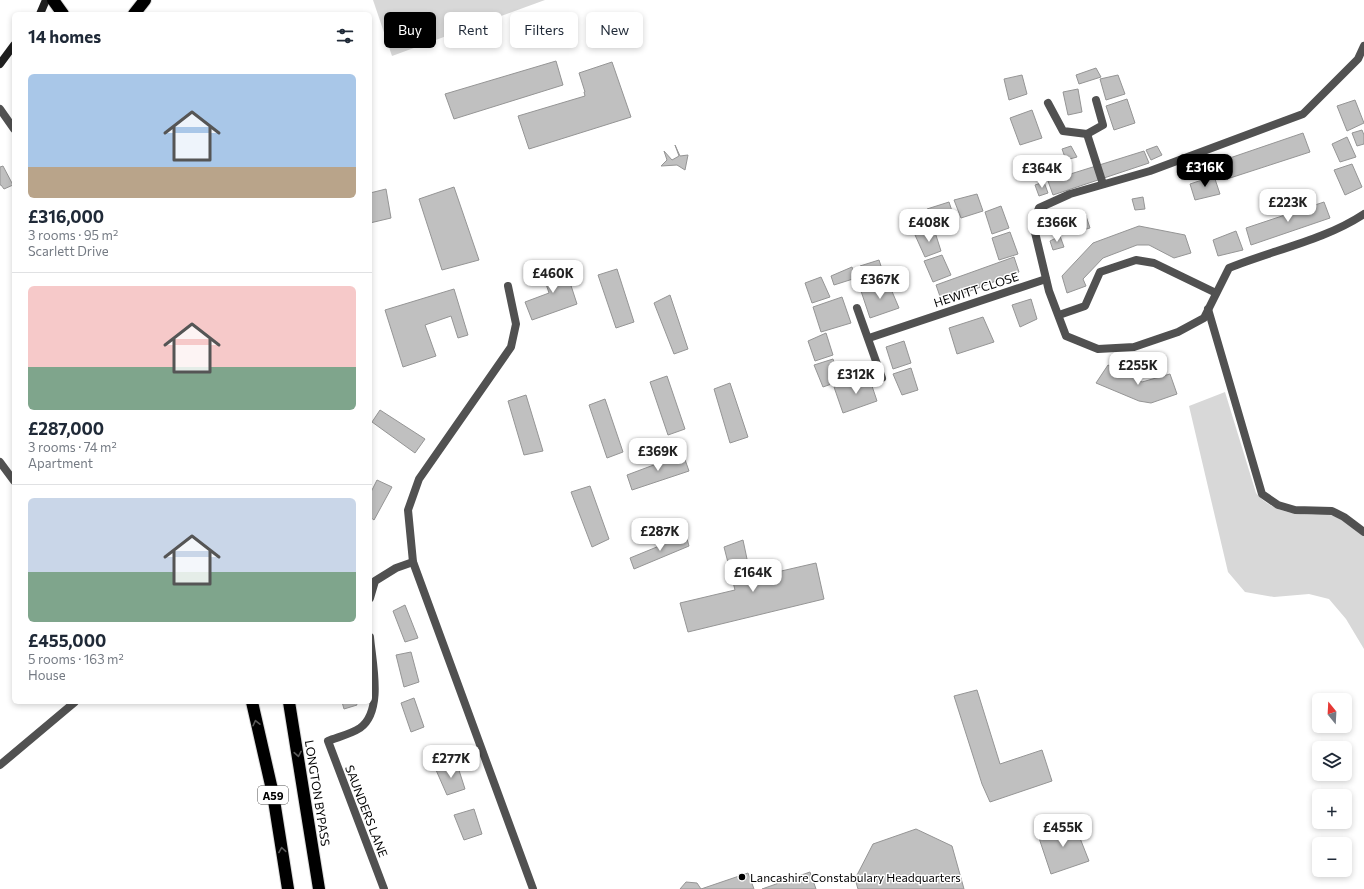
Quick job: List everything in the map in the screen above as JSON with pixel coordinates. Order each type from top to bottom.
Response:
[{"type":"highway","points":[[53,0],[62,12]]},
{"type":"highway","points":[[136,12],[146,0]]},
{"type":"highway","points":[[144,12],[146,0]]},
{"type":"highway","name":"A59","points":[[252,704],[272,794],[288,889]]},
{"type":"highway","name":"LONGTON BYPASS","points":[[289,704],[319,889]]},
{"type":"street","points":[[41,12],[46,0]]},
{"type":"street","points":[[1364,46],[1358,59],[1303,114],[1150,171],[1070,194],[1039,208],[1033,224],[1046,279],[1066,336],[1098,349],[1134,348],[1178,332],[1204,318],[1229,268],[1314,238],[1350,223],[1364,214]]},
{"type":"street","points":[[0,64],[12,48]]},
{"type":"street","points":[[1048,103],[1063,131],[1087,134],[1103,125],[1096,100]]},
{"type":"street","points":[[0,109],[12,126]]},
{"type":"street","points":[[1087,134],[1103,184]]},
{"type":"street","points":[[1058,316],[1085,306],[1100,272],[1136,260],[1154,263],[1216,293]]},
{"type":"street","name":"HEWITT CLOSE","points":[[869,338],[1046,279]]},
{"type":"street","points":[[508,286],[516,324],[511,347],[419,479],[408,510],[413,562],[533,889]]},
{"type":"street","points":[[857,308],[869,338],[882,378]]},
{"type":"street","points":[[1208,309],[1262,494],[1278,505],[1295,510],[1332,511],[1344,517],[1364,532]]},
{"type":"street","points":[[0,462],[12,478]]},
{"type":"street","points":[[372,591],[375,581],[396,568],[413,562]]},
{"type":"street","name":"SAUNDERS LANE","points":[[372,659],[375,691],[372,712],[360,728],[328,741],[384,889]]},
{"type":"street","points":[[0,765],[73,704]]},
{"type":"shaded area","points":[[373,0],[545,0],[502,16],[502,12],[444,12],[444,37],[436,40],[436,12],[384,12],[384,32]]},
{"type":"shaded area","points":[[389,48],[414,48],[392,56]]},
{"type":"shaded area","points":[[1225,392],[1256,493],[1262,499],[1281,510],[1312,515],[1333,516],[1348,524],[1364,537],[1364,649],[1346,619],[1329,599],[1309,594],[1274,597],[1245,592],[1228,572],[1189,406]]},
{"type":"building","points":[[556,61],[563,85],[454,119],[445,94]]},
{"type":"building","points":[[612,62],[631,117],[529,149],[518,116],[585,96],[579,73]]},
{"type":"building","points":[[1096,68],[1101,77],[1079,84],[1076,75]]},
{"type":"building","points":[[1022,75],[1027,94],[1009,100],[1004,79]]},
{"type":"building","points":[[1118,75],[1125,94],[1106,100],[1100,79]]},
{"type":"building","points":[[1078,89],[1082,112],[1068,115],[1063,92]]},
{"type":"building","points":[[1127,99],[1135,123],[1114,130],[1106,106]]},
{"type":"building","points":[[1355,100],[1364,123],[1347,131],[1337,106]]},
{"type":"building","points":[[1032,110],[1042,138],[1020,145],[1010,118]]},
{"type":"building","points":[[1362,130],[1364,135],[1364,144],[1357,146],[1352,133]]},
{"type":"building","points":[[1303,133],[1310,152],[1227,179],[1221,161]]},
{"type":"building","points":[[1347,137],[1356,157],[1340,162],[1332,144]]},
{"type":"building","points":[[675,145],[680,156],[688,155],[685,170],[677,165],[661,166],[667,160],[664,151],[672,160],[679,156]]},
{"type":"building","points":[[1071,146],[1077,157],[1066,160],[1062,149]]},
{"type":"building","points":[[1157,146],[1162,155],[1151,160],[1146,150]]},
{"type":"building","points":[[1144,151],[1149,163],[1053,195],[1048,181]]},
{"type":"building","points":[[1352,164],[1362,187],[1345,195],[1334,170]]},
{"type":"building","points":[[3,166],[12,183],[12,185],[4,189],[0,185],[0,167]]},
{"type":"building","points":[[1214,176],[1220,194],[1195,200],[1190,184]]},
{"type":"building","points":[[1044,182],[1048,193],[1039,196],[1035,185]]},
{"type":"building","points":[[454,187],[479,260],[442,270],[419,199]]},
{"type":"building","points":[[386,189],[391,218],[372,223],[372,192]]},
{"type":"building","points":[[977,194],[983,211],[961,218],[954,200]]},
{"type":"building","points":[[1143,197],[1145,209],[1135,210],[1132,199]]},
{"type":"building","points":[[949,202],[955,220],[935,227],[927,209]]},
{"type":"building","points":[[1324,202],[1330,218],[1251,245],[1246,228]]},
{"type":"building","points":[[1001,206],[1009,228],[992,234],[985,212]]},
{"type":"building","points":[[1085,213],[1090,228],[1079,231],[1074,217]]},
{"type":"building","points":[[1139,226],[1185,235],[1191,253],[1174,258],[1149,245],[1137,245],[1103,258],[1083,279],[1086,286],[1067,293],[1062,276],[1093,243]]},
{"type":"building","points":[[934,229],[941,251],[925,257],[915,235]]},
{"type":"building","points":[[1236,231],[1243,250],[1218,256],[1213,240]]},
{"type":"building","points":[[1010,232],[1018,254],[999,260],[992,238]]},
{"type":"building","points":[[1060,236],[1064,247],[1053,250],[1050,241]]},
{"type":"building","points":[[942,255],[951,275],[933,282],[924,261]]},
{"type":"building","points":[[1014,257],[1019,272],[942,302],[936,285]]},
{"type":"building","points":[[879,260],[885,278],[869,284],[860,266]]},
{"type":"building","points":[[564,264],[577,304],[532,320],[525,302],[549,293],[542,272]]},
{"type":"building","points":[[852,267],[856,278],[834,285],[831,276]]},
{"type":"building","points":[[617,269],[634,322],[616,328],[598,275]]},
{"type":"building","points":[[821,277],[830,297],[812,303],[805,283]]},
{"type":"building","points":[[888,282],[899,308],[870,318],[861,291]]},
{"type":"building","points":[[454,289],[468,335],[458,338],[451,316],[425,325],[436,356],[403,367],[385,310]]},
{"type":"building","points":[[670,295],[688,349],[674,354],[654,303]]},
{"type":"building","points":[[842,297],[851,323],[821,332],[813,307]]},
{"type":"building","points":[[1031,299],[1037,319],[1020,327],[1012,305]]},
{"type":"building","points":[[983,317],[994,342],[957,354],[949,328]]},
{"type":"building","points":[[826,333],[833,355],[815,361],[808,341]]},
{"type":"building","points":[[904,341],[911,363],[893,369],[886,347]]},
{"type":"building","points":[[833,359],[840,381],[823,387],[814,365]]},
{"type":"building","points":[[1108,365],[1142,382],[1170,374],[1177,394],[1151,403],[1139,401],[1096,383]]},
{"type":"building","points":[[911,368],[918,390],[902,395],[893,374]]},
{"type":"building","points":[[667,376],[685,429],[668,435],[650,382]]},
{"type":"building","points":[[869,377],[877,401],[843,413],[834,387]]},
{"type":"building","points":[[730,383],[748,437],[730,443],[714,389]]},
{"type":"building","points":[[526,395],[543,451],[524,455],[508,401]]},
{"type":"building","points":[[605,399],[623,452],[607,458],[589,405]]},
{"type":"building","points":[[380,410],[425,439],[415,453],[372,422]]},
{"type":"building","points":[[683,454],[689,471],[632,490],[627,475]]},
{"type":"building","points":[[377,480],[392,487],[374,520],[372,518],[372,490]]},
{"type":"building","points":[[590,486],[609,539],[592,547],[571,492]]},
{"type":"building","points":[[686,535],[689,546],[634,569],[630,558]]},
{"type":"building","points":[[743,540],[751,578],[816,563],[824,599],[688,632],[680,603],[735,590],[724,547]]},
{"type":"building","points":[[405,605],[418,638],[405,642],[393,611]]},
{"type":"building","points":[[411,652],[419,682],[404,687],[396,655]]},
{"type":"building","points":[[977,690],[1000,764],[1042,750],[1052,781],[990,802],[982,784],[954,696]]},
{"type":"building","points":[[414,698],[424,727],[411,732],[401,703]]},
{"type":"building","points":[[343,704],[357,704],[357,705],[344,709]]},
{"type":"building","points":[[457,764],[465,789],[447,795],[436,770]]},
{"type":"building","points":[[474,809],[482,834],[464,840],[454,815]]},
{"type":"building","points":[[1074,823],[1089,861],[1051,874],[1038,835]]},
{"type":"building","points":[[916,829],[952,846],[964,889],[858,889],[855,879],[873,844]]},
{"type":"building","name":"Lancashire Constabulary Headquarters","points":[[810,872],[816,889],[762,889]]},
{"type":"building","name":"Lancashire Constabulary Headquarters","points":[[748,873],[754,889],[701,889]]},
{"type":"building","points":[[686,882],[697,883],[701,889],[680,889]]},
{"type":"place","name":"Lancashire Constabulary Headquarters","points":[[742,877]]}]
